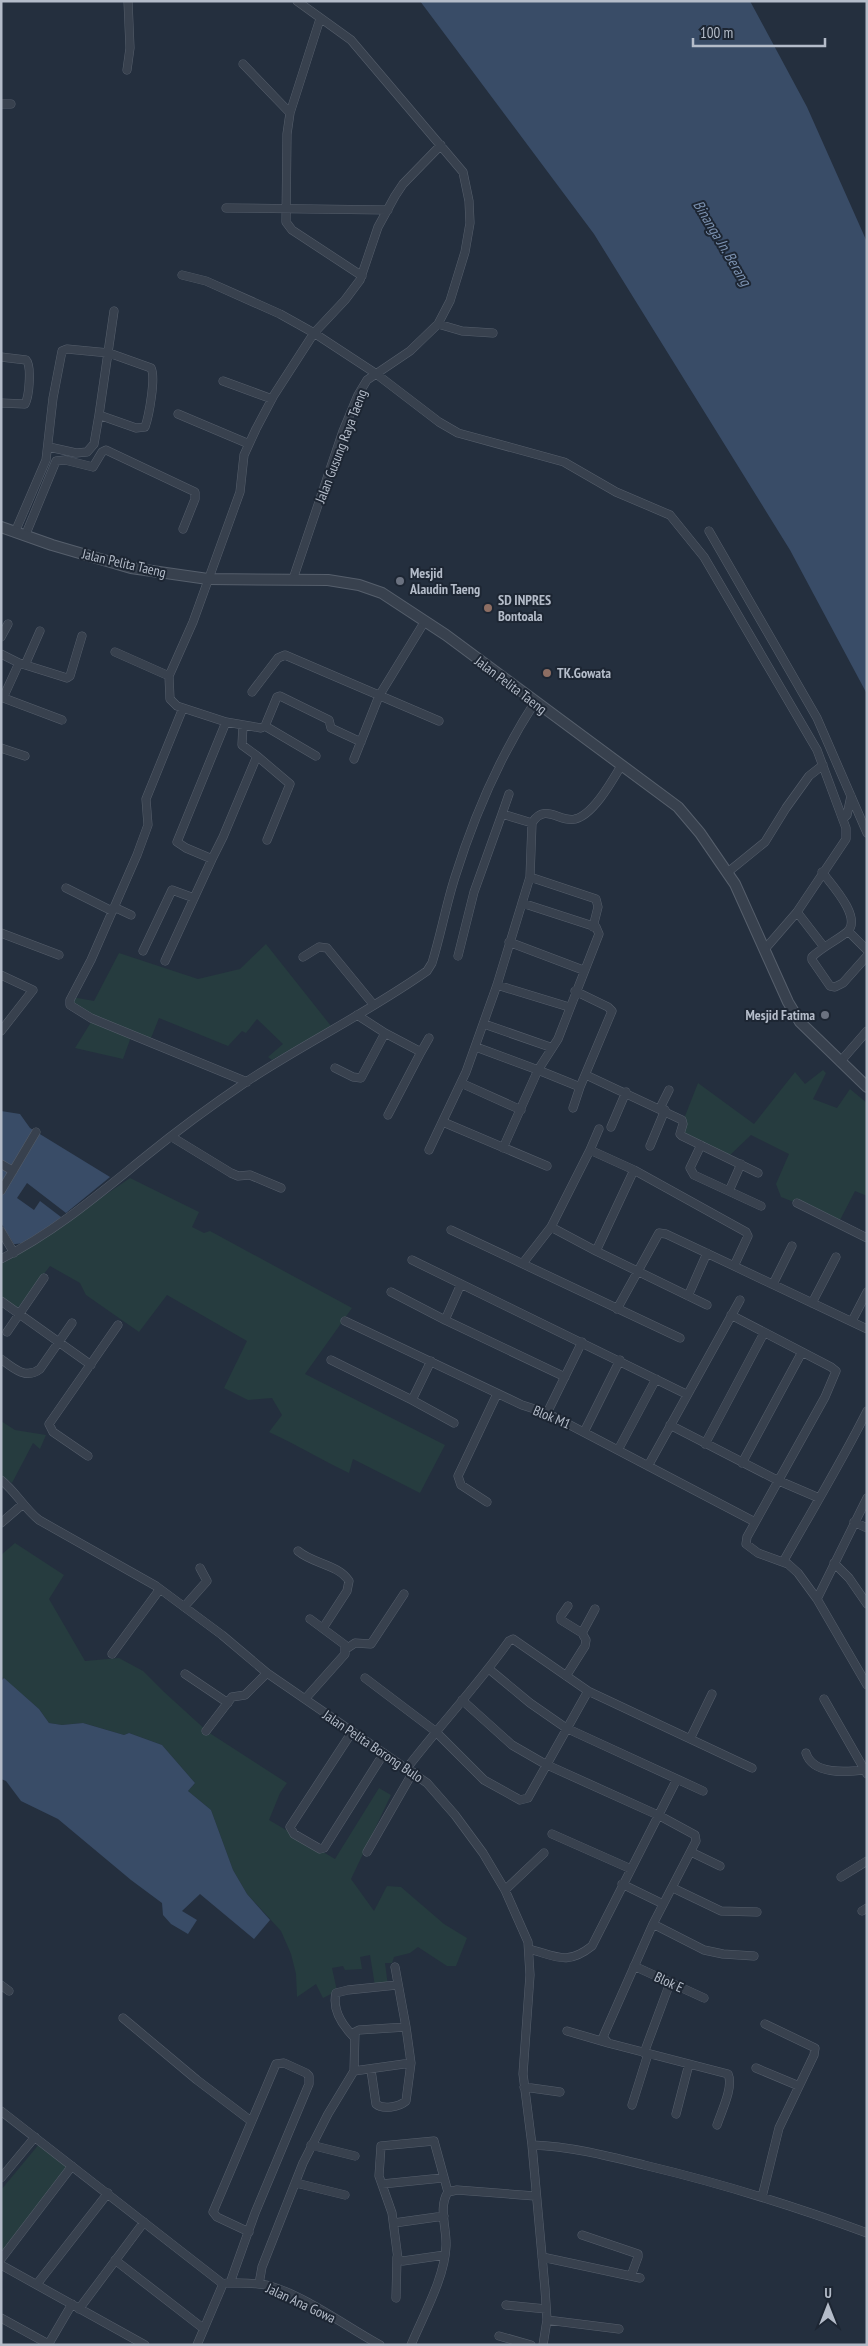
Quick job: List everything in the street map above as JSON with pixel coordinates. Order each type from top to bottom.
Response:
[{"type":"street","points":[[127,70],[130,48],[128,1]]},
{"type":"street","points":[[298,1],[351,40],[440,145],[403,184],[375,235],[362,276],[345,300],[314,333],[272,399],[249,444],[244,455],[240,492],[179,657],[169,676],[170,698],[177,706],[226,722],[258,729],[265,726],[277,697],[280,696],[329,720],[331,728],[361,742]]},
{"type":"street","points":[[320,19],[290,113],[286,153],[288,226],[362,276]]},
{"type":"street","points":[[243,64],[290,113]]},
{"type":"street","points":[[1,104],[11,104]]},
{"type":"street","name":"Jalan Gusung Raya Taeng","points":[[293,579],[343,431],[362,388],[375,373],[410,351],[438,324],[450,301],[465,252],[470,223],[469,201],[464,172],[440,145]]},
{"type":"street","points":[[226,208],[287,207],[388,210]]},
{"type":"street","points":[[182,275],[214,285],[280,314],[314,333],[375,373],[439,422],[458,433],[564,462],[616,492],[670,515],[704,557],[817,750],[846,828],[846,839],[822,872],[797,912],[765,949]]},
{"type":"street","points":[[49,447],[76,453],[86,452],[94,444],[100,415],[114,311]]},
{"type":"street","points":[[438,324],[462,331],[493,333]]},
{"type":"street","points":[[20,534],[49,447],[53,398],[62,352],[67,349],[109,353],[151,368],[153,374],[150,403],[143,429],[100,415]]},
{"type":"street","points":[[1,357],[26,360],[30,367],[26,403],[22,405],[1,403]]},
{"type":"street","points":[[223,381],[272,399]]},
{"type":"street","points":[[178,414],[249,444]]},
{"type":"street","points":[[20,534],[56,461],[65,460],[93,467],[102,452],[106,450],[195,492],[195,499],[183,529]]},
{"type":"street","name":"Jalan Pelita Taeng","points":[[1,527],[131,568],[208,579],[328,580],[382,593],[425,621],[678,807],[700,833],[728,872],[746,905],[788,1002],[800,1022],[867,1087]]},
{"type":"street","points":[[710,531],[817,718],[867,833]]},
{"type":"street","points":[[354,759],[379,696],[425,621]]},
{"type":"street","points":[[1,637],[8,624]]},
{"type":"street","points":[[40,631],[2,697],[62,720]]},
{"type":"street","points":[[1,654],[22,664],[67,678],[70,676],[82,636]]},
{"type":"street","points":[[115,652],[169,676]]},
{"type":"street","points":[[252,692],[278,658],[285,655],[439,721]]},
{"type":"street","points":[[1,1259],[33,1242],[70,1217],[172,1137],[247,1082],[426,971],[432,962],[453,884],[474,822],[514,736],[534,702]]},
{"type":"street","points":[[183,708],[146,799],[148,826],[113,909],[70,1000],[70,1005],[91,1018],[247,1082]]},
{"type":"street","points":[[212,859],[177,842],[226,722]]},
{"type":"street","points":[[243,725],[242,745],[290,784],[267,840]]},
{"type":"street","points":[[265,726],[316,756]]},
{"type":"street","points":[[1,748],[25,756]]},
{"type":"street","points":[[165,961],[220,845],[257,756]]},
{"type":"street","points":[[728,872],[765,842],[809,776],[823,765]]},
{"type":"street","points":[[429,1150],[476,1047],[497,985],[530,877],[532,823],[538,816],[545,814],[570,819],[580,817],[599,799],[621,766]]},
{"type":"street","points":[[458,956],[474,892],[509,794]]},
{"type":"street","points":[[843,819],[846,815],[850,796]]},
{"type":"street","points":[[502,814],[532,823]]},
{"type":"street","points":[[822,872],[850,910],[852,921],[848,931],[824,947],[812,957],[812,960],[832,987],[838,987],[867,956]]},
{"type":"street","points":[[530,877],[596,899],[598,907],[593,926]]},
{"type":"street","points":[[66,888],[131,915]]},
{"type":"street","points":[[143,951],[172,890],[194,898]]},
{"type":"street","points":[[503,1148],[538,1070],[550,1048],[558,1039],[583,970],[599,934],[598,929],[593,926],[522,903]]},
{"type":"street","points":[[797,912],[824,947]]},
{"type":"street","points":[[848,931],[867,950]]},
{"type":"street","points":[[1,933],[59,955]]},
{"type":"street","points":[[509,942],[583,970]]},
{"type":"street","points":[[303,957],[319,947],[327,948],[373,1004]]},
{"type":"street","points":[[1,975],[33,990],[1,1031]]},
{"type":"street","points":[[497,985],[569,1007]]},
{"type":"street","points":[[573,1108],[612,1011],[608,1007],[575,991]]},
{"type":"street","points":[[357,1015],[385,1033],[421,1052]]},
{"type":"street","points":[[484,1024],[550,1048]]},
{"type":"street","points":[[840,1062],[867,1031]]},
{"type":"street","points":[[335,1068],[353,1077],[361,1078],[385,1033]]},
{"type":"street","points":[[388,1115],[429,1038]]},
{"type":"street","points":[[476,1047],[580,1087]]},
{"type":"street","points":[[586,1075],[626,1092],[682,1120],[681,1136],[758,1172]]},
{"type":"street","points":[[461,1083],[521,1110]]},
{"type":"street","points":[[650,1146],[669,1090]]},
{"type":"street","points":[[611,1128],[626,1092]]},
{"type":"street","points":[[443,1122],[547,1166]]},
{"type":"street","points":[[523,1263],[551,1227],[599,1129]]},
{"type":"street","points":[[1,1191],[36,1132]]},
{"type":"street","points":[[172,1137],[231,1173],[238,1176],[250,1175],[281,1188]]},
{"type":"street","points":[[701,1145],[691,1166],[691,1171],[694,1175],[761,1206]]},
{"type":"street","points":[[590,1150],[634,1170],[746,1232],[748,1236],[734,1266]]},
{"type":"street","points":[[1,1164],[13,1171]]},
{"type":"street","points":[[729,1191],[741,1164]]},
{"type":"street","points":[[596,1251],[634,1170]]},
{"type":"street","points":[[797,1203],[867,1238]]},
{"type":"street","points":[[551,1227],[637,1272],[707,1305]]},
{"type":"street","points":[[451,1230],[680,1338]]},
{"type":"street","points":[[1,1231],[14,1253]]},
{"type":"street","points":[[617,1309],[659,1233],[707,1253],[867,1329]]},
{"type":"street","points":[[773,1284],[792,1246]]},
{"type":"street","points":[[688,1296],[707,1253]]},
{"type":"street","points":[[812,1303],[836,1257]]},
{"type":"street","points":[[412,1260],[620,1360],[686,1394]]},
{"type":"street","points":[[7,1332],[44,1278]]},
{"type":"street","points":[[445,1320],[461,1284]]},
{"type":"street","points":[[391,1292],[565,1377]]},
{"type":"street","points":[[852,1321],[867,1292]]},
{"type":"street","points":[[648,1466],[686,1394],[740,1300]]},
{"type":"street","points":[[1,1301],[90,1365]]},
{"type":"street","points":[[731,1315],[831,1366],[836,1372],[825,1397],[777,1480],[746,1541],[747,1547],[758,1554],[783,1562],[798,1573],[817,1599],[867,1685]]},
{"type":"street","name":"Blok M1","points":[[345,1321],[522,1405],[547,1413],[755,1522]]},
{"type":"street","points":[[1,1359],[16,1370],[32,1374],[40,1369],[72,1323]]},
{"type":"street","points":[[88,1456],[53,1432],[49,1424],[118,1325]]},
{"type":"street","points":[[705,1444],[764,1333]]},
{"type":"street","points":[[547,1413],[582,1342]]},
{"type":"street","points":[[742,1463],[802,1352]]},
{"type":"street","points":[[331,1360],[454,1423]]},
{"type":"street","points":[[584,1432],[620,1360]]},
{"type":"street","points":[[412,1400],[431,1361]]},
{"type":"street","points":[[618,1450],[656,1378]]},
{"type":"street","points":[[488,1502],[461,1485],[458,1476],[498,1394]]},
{"type":"street","points":[[783,1562],[838,1469],[867,1411]]},
{"type":"street","points":[[670,1425],[742,1463],[820,1498]]},
{"type":"street","name":"Jalan Pelita Borong Bulo","points":[[1,1480],[15,1492],[26,1510],[39,1520],[160,1589],[267,1673],[427,1783],[455,1814],[483,1852],[505,1890],[529,1949],[524,2087],[532,2145],[547,2320],[543,2345]]},
{"type":"street","points":[[817,1599],[867,1498]]},
{"type":"street","points":[[1,1523],[22,1504]]},
{"type":"street","points":[[854,1522],[867,1528]]},
{"type":"street","points":[[298,1551],[313,1562],[326,1565],[338,1571],[349,1581],[347,1591],[323,1628]]},
{"type":"street","points":[[834,1563],[853,1583],[867,1604]]},
{"type":"street","points":[[184,1607],[207,1581],[200,1568]]},
{"type":"street","points":[[112,1654],[160,1589]]},
{"type":"street","points":[[346,1649],[356,1643],[371,1644],[404,1594]]},
{"type":"street","points":[[566,1676],[586,1644],[582,1633],[561,1620],[561,1616],[568,1606]]},
{"type":"street","points":[[582,1633],[595,1609]]},
{"type":"street","points":[[305,1700],[345,1654],[346,1649],[346,1645],[310,1619]]},
{"type":"street","points":[[367,1852],[410,1770],[435,1731],[489,1669],[509,1641],[514,1639],[588,1690],[752,1768]]},
{"type":"street","points":[[489,1669],[530,1703],[566,1728],[703,1791]]},
{"type":"street","points":[[206,1731],[234,1696],[241,1697],[267,1673]]},
{"type":"street","points":[[185,1674],[228,1703]]},
{"type":"street","points":[[365,1678],[435,1731],[484,1780],[520,1800],[528,1798],[545,1764],[588,1690]]},
{"type":"street","points":[[690,1738],[712,1694]]},
{"type":"street","points":[[824,1699],[866,1772]]},
{"type":"street","points":[[462,1700],[512,1745],[545,1764],[660,1816],[695,1835],[696,1841],[691,1852],[653,1924],[605,2029],[603,2037],[608,2043]]},
{"type":"street","points":[[352,1732],[290,1828],[294,1834],[320,1849],[324,1848],[384,1753]]},
{"type":"street","points":[[806,1753],[811,1762],[822,1768],[866,1772]]},
{"type":"street","points":[[529,1949],[567,1959],[587,1950],[599,1934],[622,1884],[660,1816],[677,1779]]},
{"type":"street","points":[[552,1834],[631,1869]]},
{"type":"street","points":[[691,1852],[720,1866]]},
{"type":"street","points":[[505,1890],[544,1853]]},
{"type":"street","points":[[841,1877],[867,1860]]},
{"type":"street","points":[[622,1884],[663,1904]]},
{"type":"street","points":[[673,1888],[721,1911],[757,1912]]},
{"type":"street","points":[[653,1924],[704,1950],[723,1954],[754,1956]]},
{"type":"street","name":"Blok E","points":[[634,1966],[704,1998]]},
{"type":"street","points":[[371,2070],[376,2104],[384,2108],[402,2104],[406,2100],[411,2063],[395,1967]]},
{"type":"street","points":[[632,2105],[646,2053],[670,1983]]},
{"type":"street","points":[[1,1985],[10,1991]]},
{"type":"street","points":[[354,2037],[340,2021],[336,1993],[397,1985]]},
{"type":"street","points":[[123,2018],[197,2080],[251,2121]]},
{"type":"street","points":[[762,2196],[774,2142],[814,2055],[815,2048],[809,2043],[765,2024]]},
{"type":"street","points":[[259,2284],[262,2267],[311,2146],[354,2071],[355,2032],[359,2030],[406,2027]]},
{"type":"street","points":[[568,2031],[724,2073],[729,2076],[729,2087],[717,2125]]},
{"type":"street","points":[[198,2345],[227,2284],[309,2084],[308,2076],[284,2063],[276,2064],[213,2212],[217,2217],[248,2232]]},
{"type":"street","points":[[354,2071],[411,2063]]},
{"type":"street","points":[[676,2114],[689,2064]]},
{"type":"street","points":[[756,2068],[800,2086]]},
{"type":"street","points":[[524,2087],[560,2092]]},
{"type":"street","points":[[1,2111],[227,2284]]},
{"type":"street","points":[[2,2174],[35,2137]]},
{"type":"street","points":[[396,2298],[397,2257],[394,2223],[379,2176],[380,2147],[385,2144],[434,2142],[442,2178],[448,2192]]},
{"type":"street","points":[[532,2145],[548,2146],[626,2161],[762,2196],[867,2233]]},
{"type":"street","points":[[311,2146],[355,2156]]},
{"type":"street","points":[[1,2259],[72,2166]]},
{"type":"street","points":[[382,2184],[442,2178]]},
{"type":"street","points":[[296,2183],[345,2195]]},
{"type":"street","points":[[411,2345],[434,2289],[445,2255],[444,2198],[448,2192],[457,2190],[535,2196]]},
{"type":"street","points":[[37,2284],[108,2193]]},
{"type":"street","points":[[394,2223],[444,2216]]},
{"type":"street","points":[[1,2318],[49,2344],[76,2306],[144,2222]]},
{"type":"street","points":[[582,2235],[638,2254],[631,2276]]},
{"type":"street","points":[[397,2257],[403,2261],[445,2255]]},
{"type":"street","points":[[542,2257],[640,2278]]},
{"type":"street","points":[[115,2260],[204,2329]]},
{"type":"street","points":[[1,2265],[144,2345]]},
{"type":"street","name":"Jalan Ana Gowa","points":[[227,2284],[270,2286],[290,2295],[375,2344]]},
{"type":"street","points":[[506,2305],[546,2309]]},
{"type":"street","points":[[547,2320],[619,2329]]},
{"type":"street","points":[[499,2336],[531,2345]]},
{"type":"green space","points":[[266,944],[331,1026],[272,1060],[268,1057],[283,1044],[257,1019],[246,1033],[242,1031],[228,1046],[159,1018],[151,1038],[131,1037],[123,1059],[75,1048],[93,1019],[72,1006],[72,997],[94,1001],[119,953],[198,979],[240,969]]},
{"type":"green space","points":[[823,1070],[826,1073],[813,1099],[837,1108],[850,1089],[867,1103],[867,1196],[855,1191],[840,1220],[781,1197],[776,1184],[789,1154],[751,1135],[728,1157],[678,1134],[698,1083],[754,1124],[795,1072],[805,1084]]},
{"type":"green space","points":[[130,1178],[199,1212],[192,1227],[204,1233],[210,1231],[352,1308],[305,1374],[445,1445],[420,1493],[353,1459],[349,1473],[269,1432],[282,1415],[272,1398],[248,1400],[224,1388],[247,1341],[167,1295],[139,1332],[86,1295],[80,1283],[50,1266],[17,1309],[1,1297],[1,1264],[16,1256]]},
{"type":"green space","points":[[1,1421],[15,1430],[46,1435],[40,1449],[33,1443],[12,1483],[1,1475]]},
{"type":"green space","points":[[15,1543],[64,1575],[49,1599],[85,1661],[119,1658],[143,1671],[208,1732],[287,1783],[280,1793],[269,1820],[335,1859],[379,1788],[391,1795],[351,1879],[374,1911],[387,1886],[401,1887],[444,1924],[467,1938],[456,1966],[447,1966],[418,1947],[410,1953],[394,1957],[392,1963],[385,1963],[388,1986],[375,1986],[370,1955],[360,1957],[362,1969],[345,1970],[343,1966],[332,1968],[337,1991],[323,1998],[316,1984],[297,1997],[296,1974],[291,1954],[281,1931],[247,1894],[233,1870],[211,1810],[188,1791],[195,1783],[162,1745],[129,1733],[124,1735],[83,1723],[62,1725],[49,1723],[39,1709],[1,1676],[1,1555]]},
{"type":"green space","points":[[40,2143],[72,2167],[1,2255],[1,2190]]},
{"type":"water","name":"Binanga Jn. Berang","points":[[420,1],[750,1],[807,107],[867,242],[867,694],[790,550],[594,234]]},
{"type":"water","points":[[1,1111],[20,1114],[30,1128],[110,1177],[66,1213],[27,1183],[17,1198],[34,1210],[40,1201],[61,1217],[39,1235],[20,1244],[14,1244],[1,1223]]},
{"type":"water","points":[[4,1678],[39,1709],[49,1723],[62,1725],[83,1723],[124,1735],[129,1733],[162,1745],[195,1783],[188,1791],[211,1810],[233,1870],[247,1894],[270,1920],[254,1939],[200,1894],[182,1911],[197,1920],[188,1934],[171,1924],[163,1915],[162,1903],[131,1880],[58,1819],[21,1801],[6,1781],[1,1779],[1,1681]]},
{"type":"place","name":"Mesjid Alaudin Taeng","points":[[400,581]]},
{"type":"place","name":"SD INPRES Bontoala","points":[[488,608]]},
{"type":"place","name":"TK.Gowata","points":[[547,673]]},
{"type":"place","name":"Mesjid Fatima","points":[[825,1015]]}]
